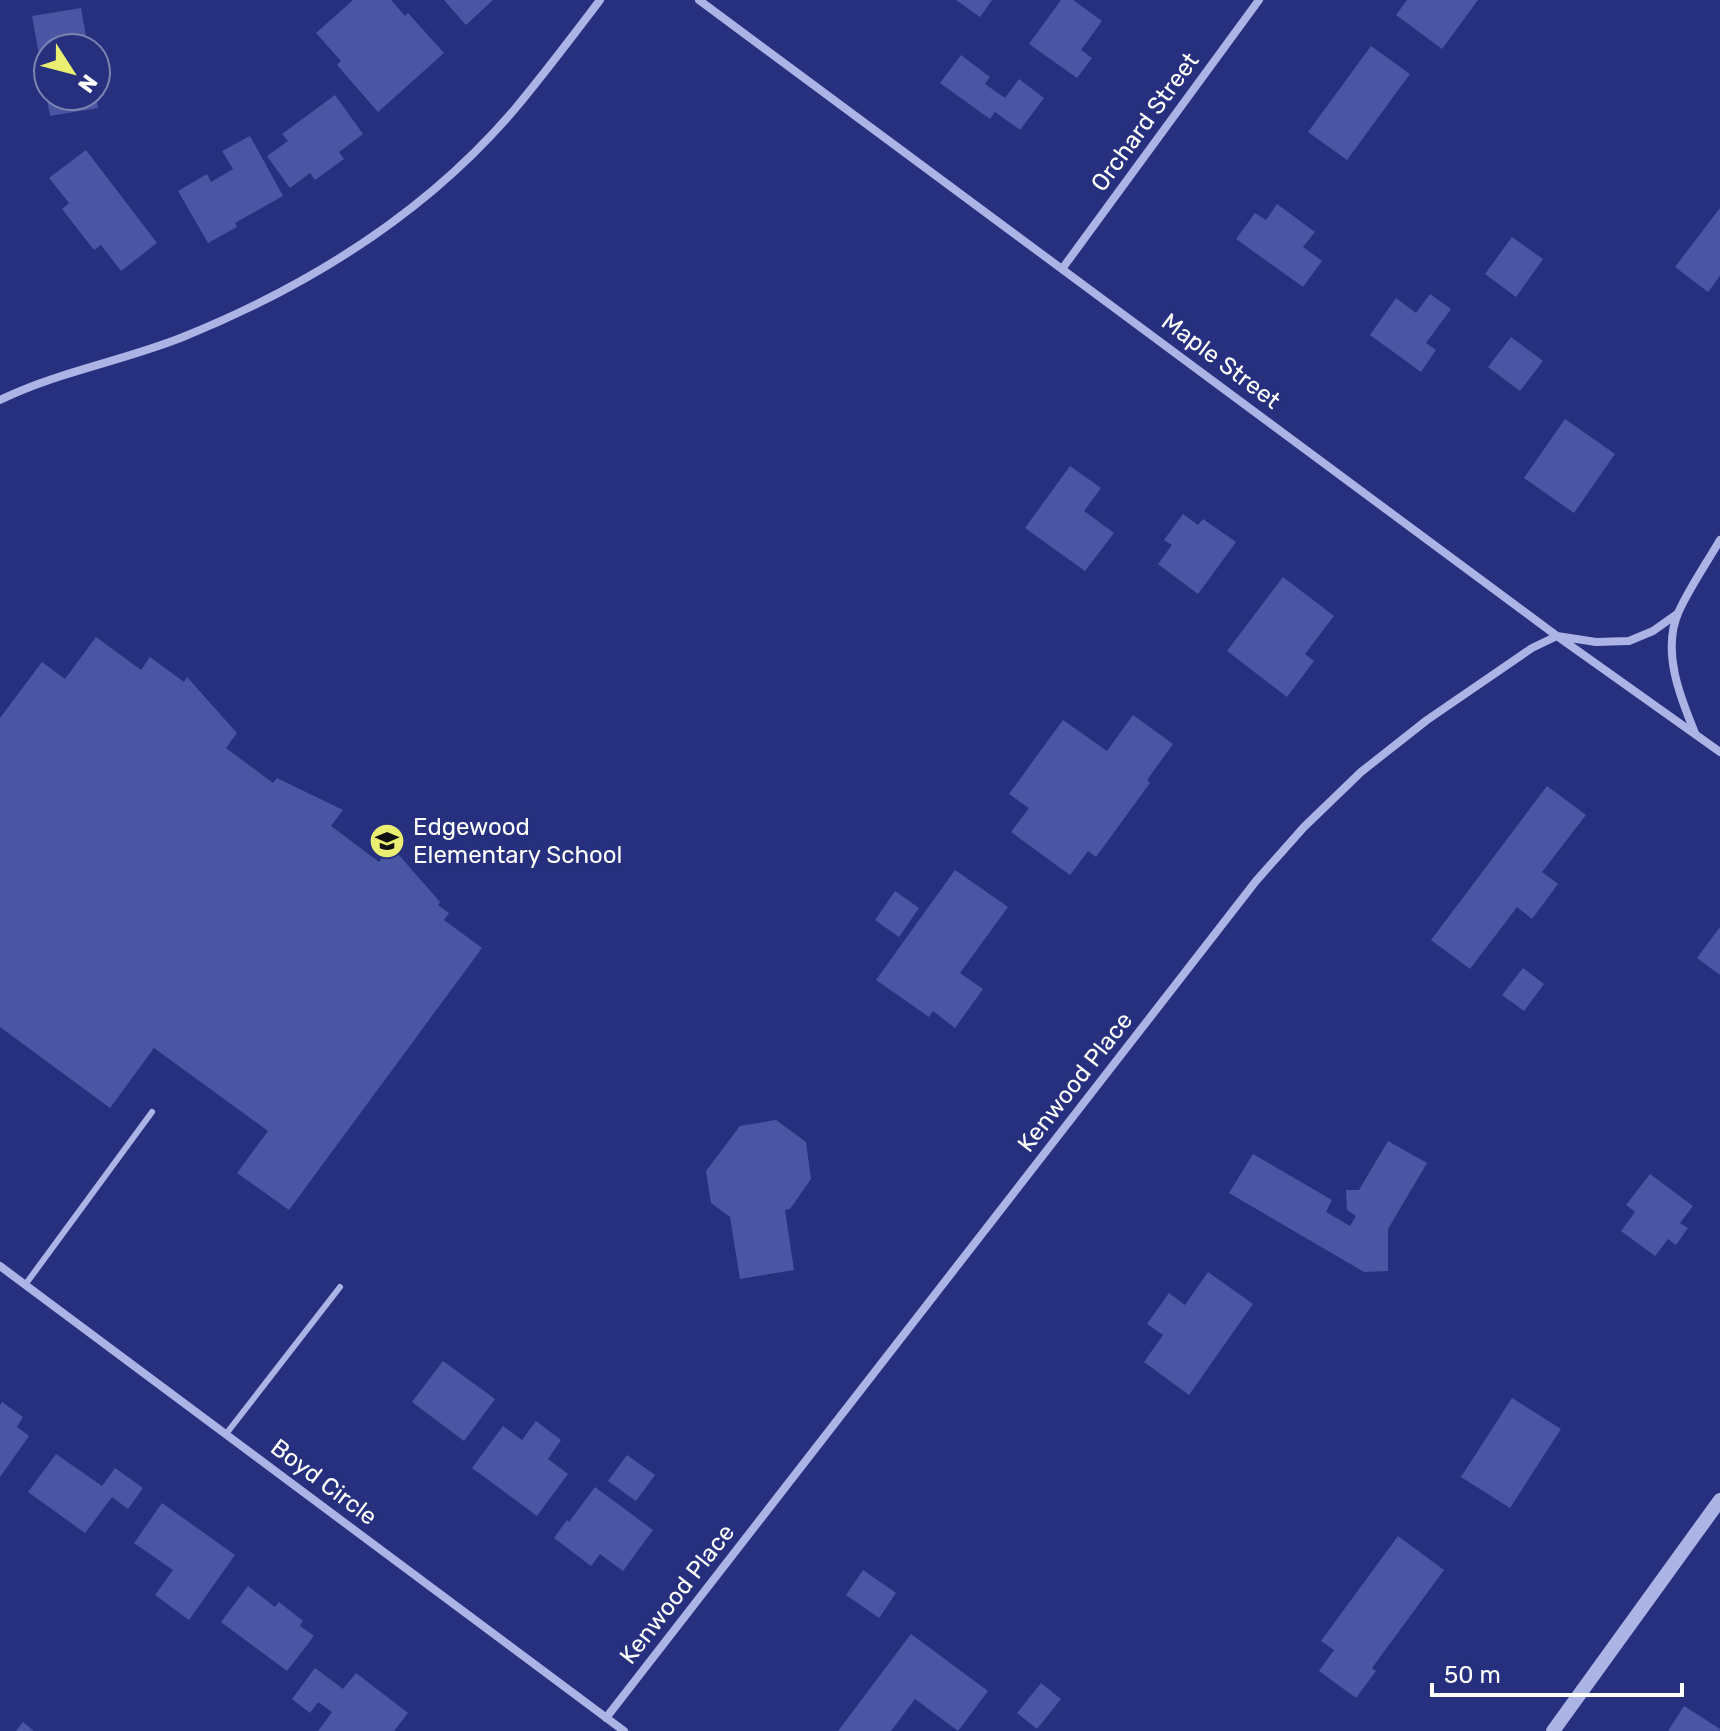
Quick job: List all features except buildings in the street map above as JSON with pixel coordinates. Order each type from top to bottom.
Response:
[{"type":"street","points":[[0,400],[26,388],[182,337],[291,287],[370,239],[444,180],[513,111],[600,0]]},
{"type":"street","name":"Maple Street","points":[[699,0],[1557,636],[1720,752]]},
{"type":"street","name":"Orchard Street","points":[[1062,269],[1259,0]]},
{"type":"street","points":[[1695,734],[1680,698],[1673,668],[1672,641],[1677,614],[1720,540]]},
{"type":"street","points":[[1557,636],[1596,642],[1629,641],[1653,631],[1677,614]]},
{"type":"street","name":"Kenwood Place","points":[[606,1718],[1256,881],[1304,827],[1361,772],[1427,720],[1532,648],[1557,636]]},
{"type":"street","name":"Boyd Circle","points":[[0,1266],[624,1731]]},
{"type":"street","points":[[1553,1731],[1720,1500]]},
{"type":"lane","points":[[25,1285],[152,1112]]},
{"type":"lane","points":[[226,1434],[340,1287]]},
{"type":"place","name":"Edgewood Elementary School","points":[[387,841]]}]
